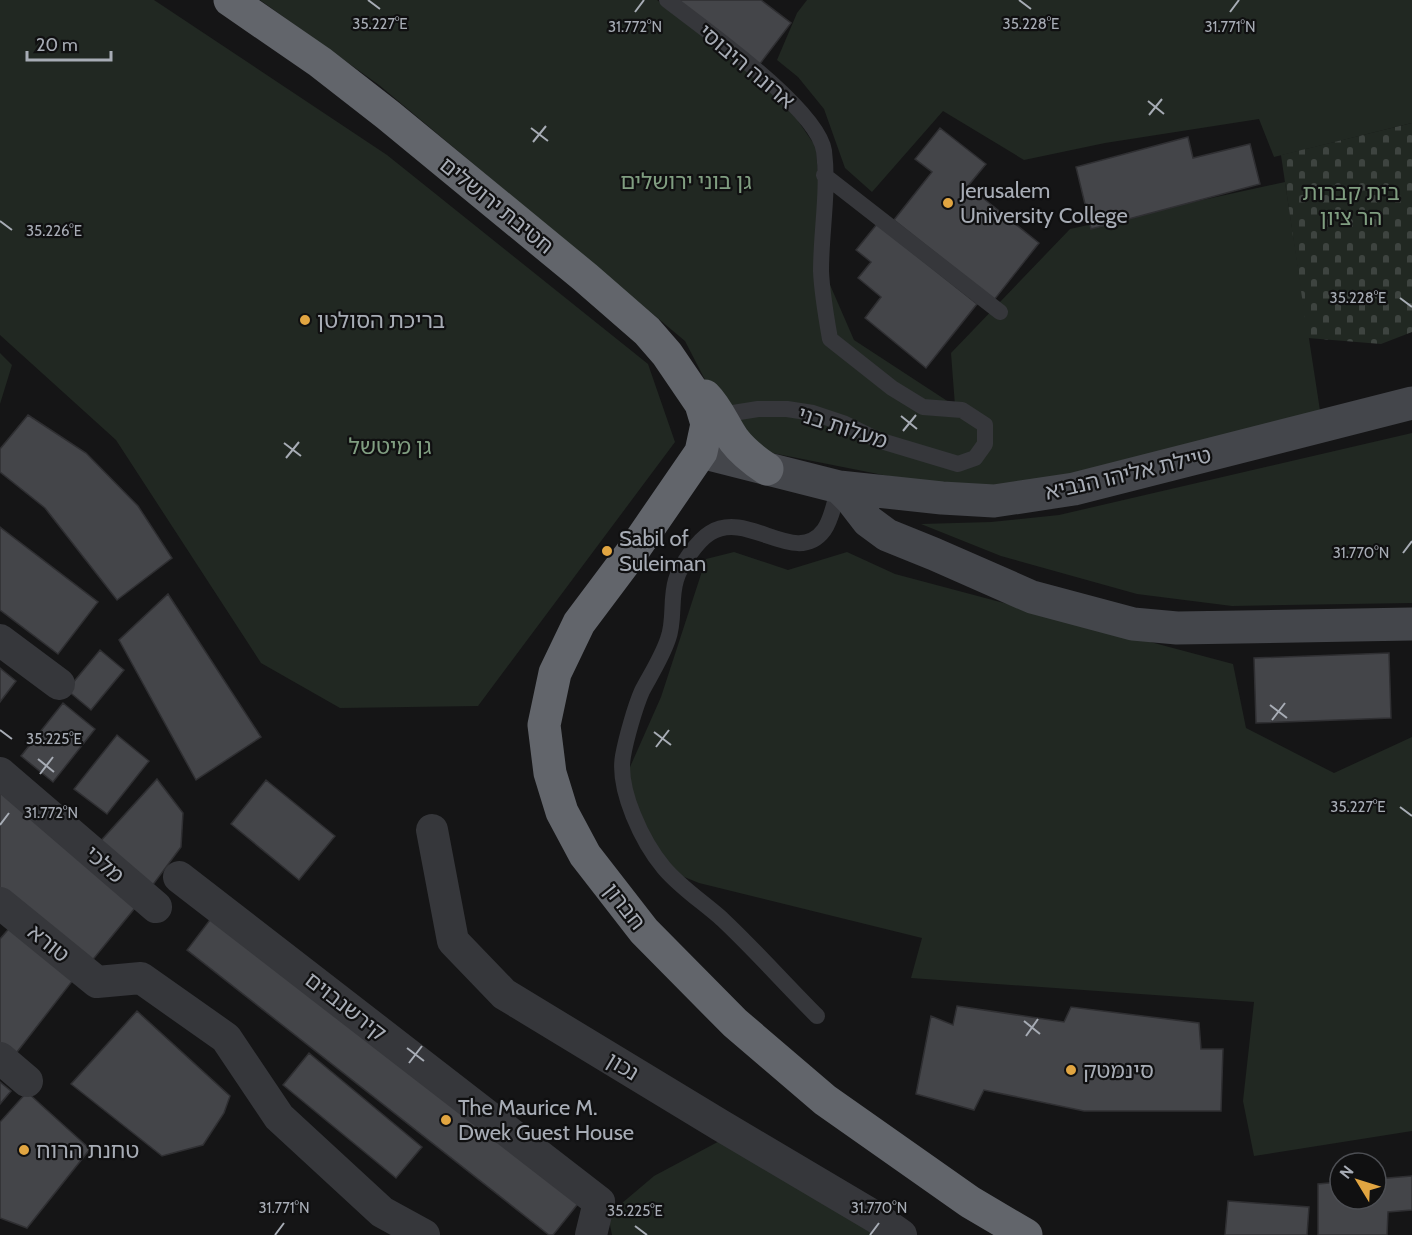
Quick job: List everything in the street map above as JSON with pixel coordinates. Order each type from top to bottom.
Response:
[{"type":"highway","name":"חטיבת ירושלים","points":[[230,0],[320,62],[585,277],[647,331],[685,379],[704,410],[710,430]]},
{"type":"highway","name":"חברון","points":[[710,430],[633,551],[579,623],[555,673],[544,725],[550,773],[562,812],[585,855],[644,931],[735,1023],[825,1100],[970,1202],[1026,1235]]},
{"type":"street","name":"טיילת אליהו הנביא","points":[[710,430],[767,469],[838,487],[994,501],[1074,489],[1412,403]]},
{"type":"street","points":[[838,487],[856,504],[868,521],[887,536],[1032,597],[1133,624],[1177,628],[1412,624]]},
{"type":"street","points":[[0,640],[59,684]]},
{"type":"street","name":"מלכי","points":[[0,773],[156,907]]},
{"type":"street","name":"נכון","points":[[432,830],[453,941],[504,994],[877,1218],[901,1235]]},
{"type":"street","name":"קירשנבוים","points":[[179,877],[600,1202],[591,1235]]},
{"type":"street","name":"טורא","points":[[0,903],[97,982],[141,978],[226,1038],[279,1117],[382,1212],[424,1235]]},
{"type":"street","points":[[0,1058],[27,1081]]},
{"type":"lane","name":"ארונה היבוסי","points":[[667,0],[787,96],[809,121],[824,149],[824,175]]},
{"type":"lane","points":[[824,175],[1000,312]]},
{"type":"lane","name":"מעלות בני","points":[[710,430],[744,410],[787,409],[813,413],[843,423],[878,440],[958,464],[975,458],[984,444],[985,425],[962,410],[923,407],[892,388],[830,339],[824,308],[821,270],[824,175]]},
{"type":"lane","points":[[817,1016],[722,919],[679,884],[663,867],[634,819],[623,785],[622,758],[641,694],[669,637],[676,580],[693,549],[709,534],[722,528],[741,527],[789,543],[810,542],[824,530],[838,487]]},
{"type":"green space","name":"גן מיטשל","points":[[0,0],[154,0],[387,155],[648,364],[675,442],[478,706],[340,708],[261,663],[116,440],[0,335]]},
{"type":"green space","name":"גן בוני ירושלים","points":[[260,0],[657,0],[785,102],[816,147],[824,271],[854,340],[955,406],[951,353],[1070,229],[1285,182],[1321,417],[1078,483],[974,493],[717,442],[718,405],[685,341],[379,85]]},
{"type":"green space","points":[[807,0],[1412,0],[1412,123],[1274,157],[1259,119],[1105,143],[1024,160],[943,111],[872,192],[845,168],[824,109],[798,77],[777,60],[797,13]]},
{"type":"green space","name":"בית קברות הר ציון","points":[[1412,123],[1412,332],[1381,344],[1308,338],[1281,155]]},
{"type":"green space","points":[[0,353],[12,365],[0,404]]},
{"type":"green space","points":[[1412,433],[1412,603],[1232,606],[1137,594],[1001,556],[921,524],[991,522],[1059,515]]},
{"type":"green space","points":[[734,552],[788,570],[847,552],[895,574],[1233,664],[1246,728],[1334,773],[1412,737],[1412,1131],[1254,1156],[1243,1101],[1254,1002],[911,978],[922,938],[699,883],[677,874],[656,846],[635,803],[630,782],[630,767],[661,697],[706,559]]},
{"type":"green space","points":[[727,1137],[884,1235],[612,1235],[608,1215],[654,1176]]},
{"type":"building","points":[[676,0],[761,0],[791,23],[759,65]]},
{"type":"building","name":"Jerusalem University College","points":[[940,128],[986,164],[968,186],[1039,243],[994,300],[894,220],[932,172],[915,159]]},
{"type":"building","name":"Jerusalem University College","points":[[1188,137],[1193,158],[1250,144],[1260,184],[1091,229],[1076,167]]},
{"type":"building","name":"Jerusalem University College","points":[[877,224],[977,304],[926,368],[865,318],[881,297],[858,278],[871,262],[856,250]]},
{"type":"building","points":[[28,415],[86,453],[138,506],[172,558],[117,600],[45,508],[0,472],[0,449]]},
{"type":"building","points":[[0,527],[98,602],[58,654],[0,610]]},
{"type":"building","points":[[168,594],[261,737],[196,780],[119,640]]},
{"type":"building","points":[[100,650],[124,670],[91,710],[67,690]]},
{"type":"building","points":[[1389,653],[1391,718],[1256,723],[1254,658]]},
{"type":"building","points":[[0,668],[16,681],[0,702]]},
{"type":"building","points":[[63,703],[95,729],[53,782],[21,756]]},
{"type":"building","points":[[117,735],[149,761],[107,814],[74,789]]},
{"type":"building","points":[[157,779],[183,813],[181,847],[149,890],[97,845]]},
{"type":"building","points":[[266,780],[335,836],[299,880],[231,824]]},
{"type":"building","points":[[0,789],[139,903],[86,968],[0,897]]},
{"type":"building","points":[[216,912],[581,1200],[553,1235],[549,1235],[187,950]]},
{"type":"building","points":[[12,925],[77,975],[10,1061],[0,1051],[0,939]]},
{"type":"building","name":"סינמטק","points":[[957,1006],[1064,1022],[1071,1007],[1199,1023],[1201,1049],[1223,1049],[1221,1111],[1084,1111],[984,1090],[974,1110],[916,1094],[931,1016],[953,1025]]},
{"type":"building","points":[[137,1011],[230,1096],[224,1113],[203,1145],[162,1156],[71,1084]]},
{"type":"building","points":[[309,1053],[422,1147],[396,1178],[283,1085]]},
{"type":"building","points":[[0,1082],[11,1091],[0,1104]]},
{"type":"building","points":[[27,1092],[90,1149],[27,1228],[0,1218],[0,1122]]},
{"type":"building","points":[[1412,1176],[1412,1210],[1388,1212],[1387,1235],[1318,1235],[1318,1184],[1328,1183],[1328,1211],[1388,1211],[1388,1178]]},
{"type":"building","points":[[1228,1201],[1309,1207],[1307,1235],[1225,1235]]},
{"type":"place","name":"Jerusalem University College","points":[[948,203]]},
{"type":"place","name":"בריכת הסולטן","points":[[305,320]]},
{"type":"place","name":"Sabil of Suleiman","points":[[607,551]]},
{"type":"place","name":"סינמטק","points":[[1071,1070]]},
{"type":"place","name":"The Maurice M. Dwek Guest House","points":[[446,1120]]},
{"type":"place","name":"טחנת הרוח","points":[[24,1150]]}]
